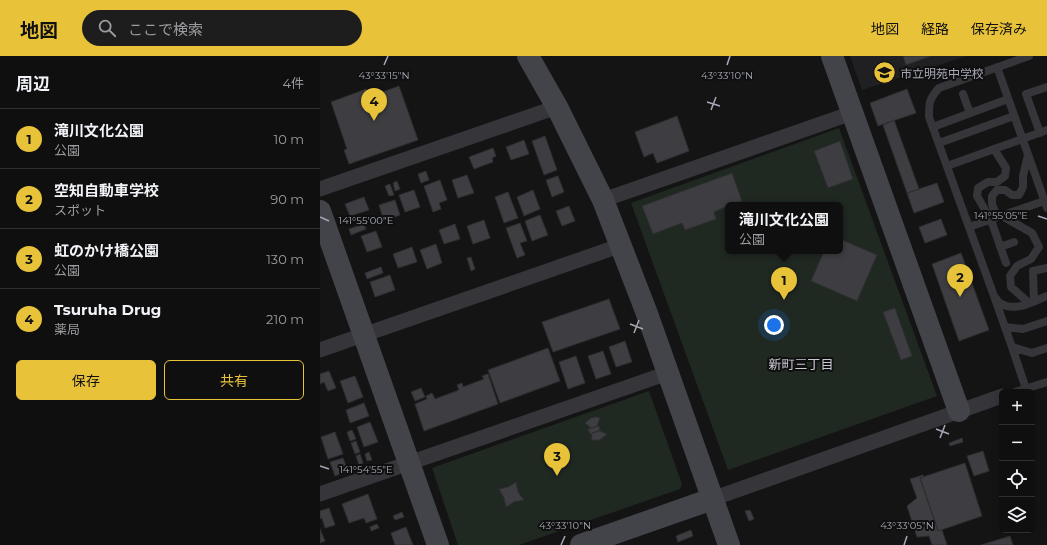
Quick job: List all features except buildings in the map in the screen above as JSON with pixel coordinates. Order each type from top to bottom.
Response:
[{"type":"street","points":[[528,56],[557,107],[603,200],[622,245],[729,545]]},
{"type":"street","points":[[832,56],[959,411]]},
{"type":"street","points":[[320,189],[557,107]]},
{"type":"street","points":[[603,200],[852,113]]},
{"type":"street","points":[[320,211],[438,545]]},
{"type":"street","points":[[320,350],[622,245]]},
{"type":"street","points":[[320,494],[668,373]]},
{"type":"street","points":[[581,545],[999,397]]},
{"type":"lane","points":[[1029,56],[939,88],[932,96],[929,104],[929,117],[1026,389],[1047,382]]},
{"type":"lane","points":[[969,227],[997,217],[1046,203],[997,67]]},
{"type":"lane","points":[[1047,87],[1026,94],[1047,140]]},
{"type":"lane","points":[[963,94],[970,113]]},
{"type":"lane","points":[[933,127],[1008,99]]},
{"type":"lane","points":[[939,143],[1014,116]]},
{"type":"lane","points":[[947,166],[1044,132]]},
{"type":"lane","points":[[994,149],[1006,168],[1005,176],[997,182],[988,182],[978,188],[977,196],[997,217],[1032,233],[1039,247],[1031,259],[1017,266],[1010,276],[1011,287],[1031,302]]},
{"type":"lane","points":[[1006,262],[1000,246],[997,217],[992,204],[992,196],[997,190],[1005,190],[1012,195],[1019,195],[1023,187],[1023,176],[1028,155]]},
{"type":"lane","points":[[1000,246],[1014,242]]},
{"type":"lane","points":[[1031,302],[1033,271],[1047,268]]},
{"type":"lane","points":[[994,296],[1000,303],[1008,307],[1019,306],[1047,296]]},
{"type":"lane","points":[[1005,327],[1023,330],[1047,321]]},
{"type":"lane","points":[[1012,347],[1032,353],[1047,348]]},
{"type":"shaded area","name":"市立明苑中学校","points":[[850,56],[967,56],[862,90]]},
{"type":"shaded area","points":[[839,128],[937,396],[728,470],[631,203]]},
{"type":"shaded area","points":[[649,391],[682,484],[680,489],[519,545],[458,545],[432,468]]},
{"type":"place","name":"市立明苑中学校","points":[[885,73]]},
{"type":"place","name":"Tsuruha Drug","points":[[374,121]]},
{"type":"place","name":"空知自動車学校","points":[[960,297]]},
{"type":"place","name":"滝川文化公園","points":[[784,300]]},
{"type":"place","name":"虹のかけ橋公園","points":[[557,476]]},
{"type":"district","name":"新町三丁目","points":[[801,364]]}]
